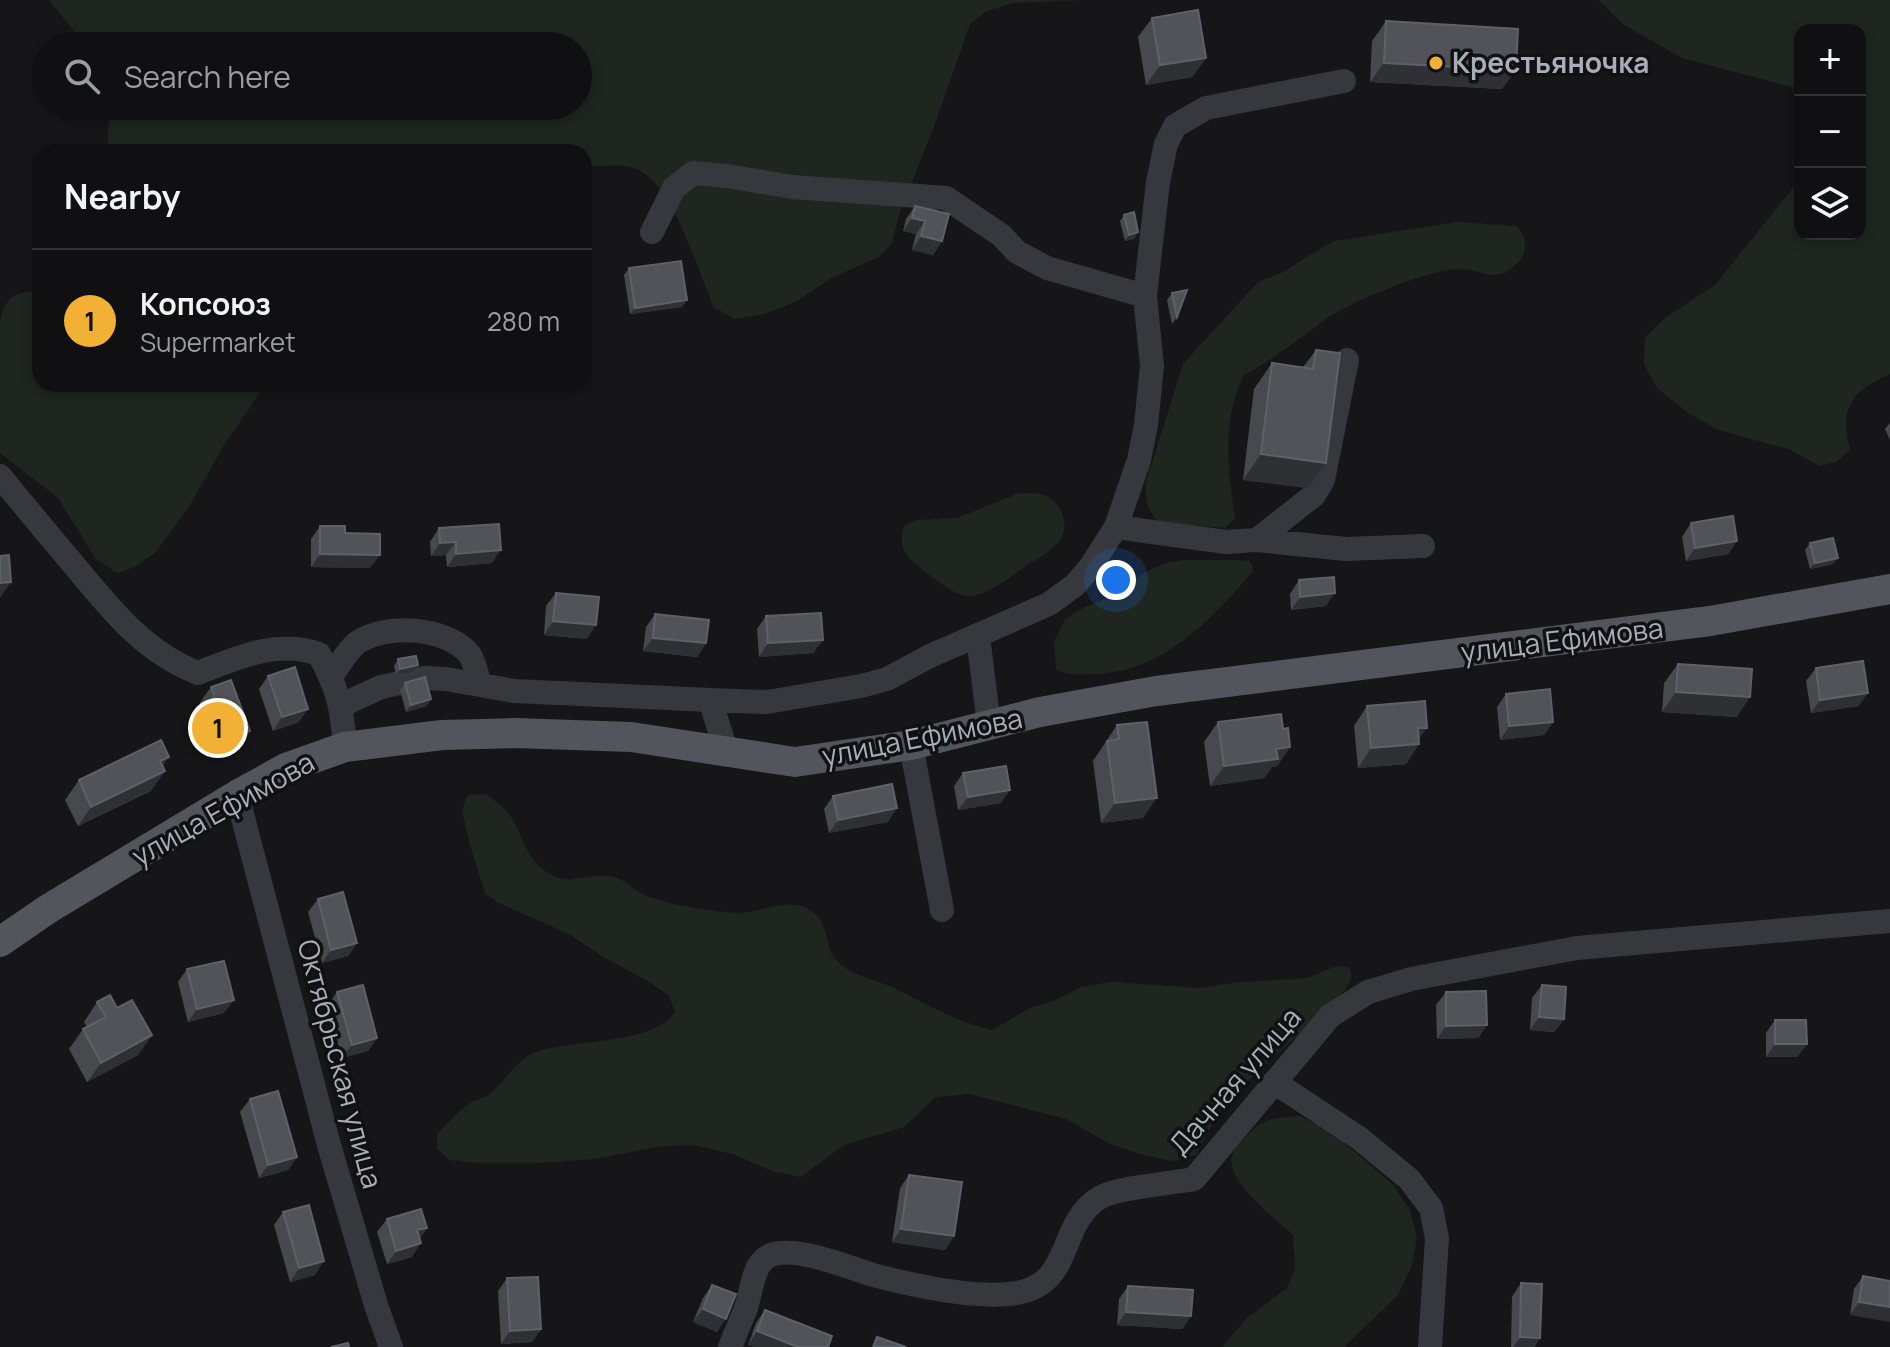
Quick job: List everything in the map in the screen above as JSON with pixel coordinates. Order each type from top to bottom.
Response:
[{"type":"main road","name":"улица Ефимова","points":[[0,942],[48,909],[237,795],[286,768],[345,747],[442,735],[515,733],[631,737],[795,762],[911,745],[1040,712],[1156,691],[1710,621],[1890,589]]},
{"type":"street","points":[[342,705],[381,687],[411,679],[446,679],[559,695],[767,702],[887,679],[930,656],[1049,604],[1075,585],[1116,527],[1139,460],[1152,366],[1145,296],[1158,182],[1166,144],[1175,126],[1206,108],[1344,81]]},
{"type":"street","points":[[652,232],[674,188],[693,173],[792,187],[946,198],[1001,235],[1017,252],[1047,268],[1145,296]]},
{"type":"street","points":[[1257,540],[1314,495],[1323,480],[1347,360]]},
{"type":"street","points":[[0,476],[109,609],[154,651],[166,658],[198,673],[246,654],[302,648],[319,654],[342,705],[345,747]]},
{"type":"street","points":[[1116,527],[1226,542],[1257,540],[1346,549],[1423,546]]},
{"type":"street","points":[[331,676],[360,641],[379,633],[402,631],[449,637],[472,657],[480,685]]},
{"type":"street","points":[[978,636],[989,725]]},
{"type":"street","points":[[710,700],[727,753]]},
{"type":"street","points":[[911,745],[942,910]]},
{"type":"street","name":"Октябрьская улица","points":[[237,795],[329,1145],[391,1347]]},
{"type":"street","name":"Дачная улица","points":[[730,1347],[745,1312],[759,1265],[771,1255],[789,1253],[811,1257],[929,1288],[1009,1294],[1048,1281],[1085,1210],[1101,1197],[1120,1191],[1194,1179],[1330,1016],[1368,992],[1411,979],[1577,948],[1890,921]]},
{"type":"street","points":[[1274,1082],[1359,1138],[1409,1179],[1431,1208],[1437,1238],[1430,1347]]},
{"type":"shaded area","points":[[49,0],[1084,0],[1013,3],[987,11],[970,24],[900,212],[892,243],[879,257],[833,277],[799,300],[765,314],[735,319],[714,308],[676,216],[656,184],[631,167],[592,167],[592,144],[108,144],[109,120],[592,120],[592,32],[75,32]]},
{"type":"shaded area","points":[[1598,0],[1890,0],[1890,374],[1866,387],[1851,403],[1846,423],[1850,450],[1836,462],[1819,466],[1791,450],[1716,429],[1688,413],[1657,388],[1644,364],[1645,337],[1665,318],[1715,285],[1794,186],[1794,240],[1866,240],[1866,24],[1794,24],[1794,87],[1682,58],[1624,25]]},
{"type":"shaded area","points":[[1457,222],[1516,226],[1524,238],[1523,255],[1502,274],[1491,275],[1467,269],[1446,270],[1376,293],[1335,313],[1244,375],[1229,427],[1229,464],[1235,518],[1226,528],[1159,523],[1148,504],[1146,482],[1183,364],[1256,284],[1285,271],[1335,241]]},
{"type":"shaded area","points":[[32,292],[32,392],[260,392],[224,445],[190,505],[156,552],[135,567],[117,573],[96,559],[58,498],[0,453],[0,321],[9,300]]},
{"type":"shaded area","points":[[1019,493],[1040,494],[1055,502],[1064,520],[1063,534],[1048,551],[981,594],[966,596],[955,592],[919,567],[904,549],[904,526],[916,520],[957,518]]},
{"type":"shaded area","points":[[1182,560],[1249,561],[1253,571],[1202,625],[1161,655],[1116,672],[1073,674],[1056,669],[1054,642],[1065,619],[1116,595],[1140,575],[1162,564]]},
{"type":"shaded area","points":[[486,794],[509,814],[532,858],[553,875],[568,879],[613,877],[644,895],[723,912],[743,913],[792,904],[801,906],[817,915],[833,955],[849,970],[953,1017],[992,1030],[1030,1008],[1056,1000],[1081,987],[1112,982],[1201,988],[1307,978],[1334,967],[1349,967],[1352,976],[1346,989],[1334,1002],[1241,1087],[1218,1114],[1196,1155],[1173,1161],[1110,1144],[1066,1119],[970,1094],[936,1097],[904,1127],[844,1145],[801,1177],[775,1172],[733,1154],[693,1145],[662,1146],[595,1159],[538,1163],[449,1160],[437,1148],[437,1134],[471,1102],[491,1093],[529,1056],[551,1048],[631,1036],[664,1023],[675,1012],[669,996],[651,983],[569,934],[497,902],[485,893],[462,810],[468,795]]},
{"type":"shaded area","points":[[1300,1116],[1334,1134],[1393,1185],[1410,1210],[1417,1237],[1412,1265],[1398,1295],[1344,1347],[1222,1347],[1247,1318],[1287,1288],[1295,1269],[1293,1235],[1243,1186],[1235,1175],[1233,1153],[1263,1122]]},
{"type":"building","points":[[1198,10],[1206,58],[1160,65],[1152,18]]},
{"type":"building","points":[[1386,21],[1518,29],[1516,70],[1384,63]]},
{"type":"building","points":[[915,206],[949,214],[942,241],[921,236],[925,221],[912,218]]},
{"type":"building","points":[[1134,212],[1138,232],[1129,235],[1124,215]]},
{"type":"building","points":[[681,261],[687,300],[635,308],[629,268]]},
{"type":"building","points":[[1187,290],[1177,317],[1172,293]]},
{"type":"building","points":[[1316,350],[1340,353],[1326,463],[1261,454],[1272,363],[1313,369]]},
{"type":"building","points":[[1733,516],[1737,541],[1695,548],[1691,523]]},
{"type":"building","points":[[499,524],[501,550],[456,554],[456,542],[440,543],[439,528]]},
{"type":"building","points":[[320,526],[345,526],[345,533],[380,534],[380,555],[320,554]]},
{"type":"building","points":[[1833,538],[1838,558],[1815,563],[1810,543]]},
{"type":"building","points":[[9,555],[11,582],[0,583],[0,556]]},
{"type":"building","points":[[1334,577],[1335,593],[1300,597],[1299,580]]},
{"type":"building","points":[[556,593],[599,597],[596,625],[553,621]]},
{"type":"building","points":[[821,613],[823,640],[768,643],[766,616]]},
{"type":"building","points":[[655,614],[709,620],[706,643],[653,638]]},
{"type":"building","points":[[416,656],[418,665],[400,669],[398,659]]},
{"type":"building","points":[[1863,661],[1868,693],[1820,700],[1816,668]]},
{"type":"building","points":[[1678,664],[1752,669],[1750,697],[1676,692]]},
{"type":"building","points":[[295,667],[308,709],[282,717],[268,676]]},
{"type":"building","points":[[425,677],[431,699],[411,705],[405,683]]},
{"type":"building","points":[[231,680],[250,731],[216,743],[201,703],[215,698],[211,687]]},
{"type":"building","points":[[1550,689],[1553,722],[1509,726],[1506,694]]},
{"type":"building","points":[[1425,701],[1427,728],[1418,728],[1419,744],[1371,748],[1367,706]]},
{"type":"building","points":[[1281,714],[1283,729],[1288,728],[1290,747],[1276,749],[1278,759],[1224,766],[1218,722]]},
{"type":"building","points":[[1147,722],[1157,798],[1115,803],[1107,741],[1119,739],[1117,725]]},
{"type":"building","points":[[161,740],[169,757],[160,761],[165,771],[91,807],[79,780]]},
{"type":"building","points":[[1006,766],[1010,790],[968,797],[963,773]]},
{"type":"building","points":[[892,784],[897,808],[838,820],[833,796]]},
{"type":"building","points":[[343,892],[357,943],[331,950],[318,899]]},
{"type":"building","points":[[224,961],[234,1000],[197,1009],[187,969]]},
{"type":"building","points":[[363,985],[377,1038],[352,1045],[337,992]]},
{"type":"building","points":[[1542,985],[1566,987],[1564,1019],[1539,1017]]},
{"type":"building","points":[[1486,991],[1487,1025],[1446,1026],[1446,992]]},
{"type":"building","points":[[110,995],[117,1008],[132,1000],[152,1035],[101,1063],[83,1029],[106,1017],[97,1002]]},
{"type":"building","points":[[1775,1020],[1806,1020],[1807,1044],[1775,1044]]},
{"type":"building","points":[[278,1091],[297,1157],[268,1165],[250,1099]]},
{"type":"building","points":[[909,1175],[962,1182],[954,1236],[901,1229]]},
{"type":"building","points":[[309,1205],[324,1261],[299,1268],[283,1212]]},
{"type":"building","points":[[421,1209],[427,1228],[417,1230],[421,1243],[396,1251],[387,1219]]},
{"type":"building","points":[[1863,1276],[1890,1281],[1890,1307],[1859,1302]]},
{"type":"building","points":[[538,1277],[541,1329],[510,1331],[507,1278]]},
{"type":"building","points":[[1521,1283],[1542,1284],[1540,1338],[1520,1337]]},
{"type":"building","points":[[712,1285],[736,1294],[726,1319],[703,1309]]},
{"type":"building","points":[[1128,1286],[1193,1290],[1191,1316],[1126,1312]]},
{"type":"building","points":[[765,1310],[832,1336],[828,1347],[798,1347],[757,1331]]},
{"type":"building","points":[[877,1337],[906,1347],[873,1347]]},
{"type":"place","name":"Крестьяночка","points":[[1436,63]]},
{"type":"place","name":"Копсоюз","points":[[218,728]]}]
